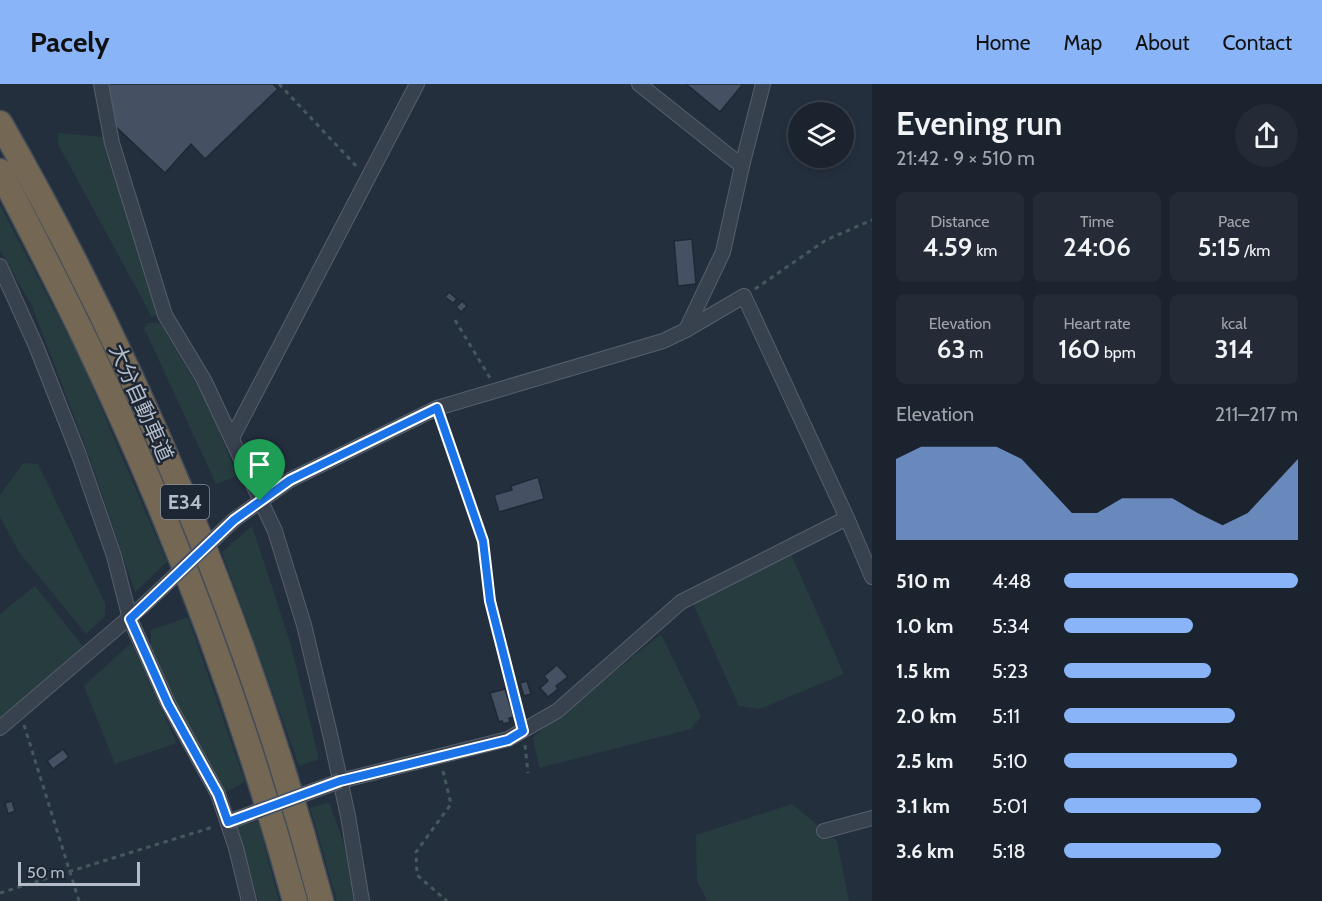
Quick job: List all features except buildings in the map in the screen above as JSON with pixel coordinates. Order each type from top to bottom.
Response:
[{"type":"highway","name":"大分自動車道","points":[[0,123],[65,243],[104,322],[189,512],[279,754],[321,901]]},
{"type":"highway","name":"大分自動車道","points":[[0,171],[88,345],[167,523],[254,761],[295,901]]},
{"type":"street","points":[[101,84],[112,143],[165,315],[204,380],[275,531],[304,625],[348,816],[362,901]]},
{"type":"street","points":[[232,438],[417,84]]},
{"type":"street","points":[[639,84],[742,166]]},
{"type":"street","points":[[686,330],[723,252],[763,84]]},
{"type":"street","points":[[0,266],[36,346],[79,455],[114,556],[130,619],[168,704],[218,794],[228,822],[249,901]]},
{"type":"street","points":[[0,728],[130,619],[234,520],[290,480],[437,408],[663,341],[744,296],[872,577]]},
{"type":"street","points":[[228,822],[340,781],[508,740],[557,711],[681,602],[847,518]]},
{"type":"street","points":[[824,831],[872,818]]},
{"type":"path","points":[[279,84],[368,179]]},
{"type":"path","points":[[744,296],[826,240],[872,220]]},
{"type":"path","points":[[455,320],[497,390]]},
{"type":"path","points":[[437,408],[483,541],[490,601],[523,731],[528,773]]},
{"type":"path","points":[[20,711],[78,901]]},
{"type":"path","points":[[440,756],[451,804],[416,852],[417,875],[447,901]]},
{"type":"path","points":[[0,893],[228,822]]},
{"type":"green space","points":[[58,133],[105,137],[160,313],[152,317],[58,144]]},
{"type":"green space","points":[[0,205],[80,358],[167,562],[135,592],[89,456],[32,306],[0,250]]},
{"type":"green space","points":[[148,323],[160,323],[208,404],[237,476],[216,484],[144,328]]},
{"type":"green space","points":[[23,463],[38,464],[105,603],[105,616],[86,634],[19,552],[0,517],[0,495]]},
{"type":"green space","points":[[252,526],[291,645],[319,759],[299,766],[222,552]]},
{"type":"green space","points":[[791,554],[844,674],[760,709],[739,706],[693,604]]},
{"type":"green space","points":[[35,586],[85,649],[0,719],[0,614]]},
{"type":"green space","points":[[188,617],[245,782],[224,793],[151,654],[151,630]]},
{"type":"green space","points":[[661,634],[701,716],[691,729],[539,768],[533,737]]},
{"type":"green space","points":[[131,643],[177,743],[115,764],[84,686]]},
{"type":"green space","points":[[329,802],[348,854],[354,901],[337,901],[310,808]]},
{"type":"green space","points":[[792,804],[837,841],[849,901],[708,901],[697,882],[696,835]]},
{"type":"green space","points":[[258,821],[279,901],[258,901],[237,827]]},
{"type":"route","points":[[437,408],[483,541],[490,601],[523,731],[508,740],[340,781],[228,822],[218,794],[168,704],[130,619],[234,520],[260,501],[290,480],[437,408]]}]
